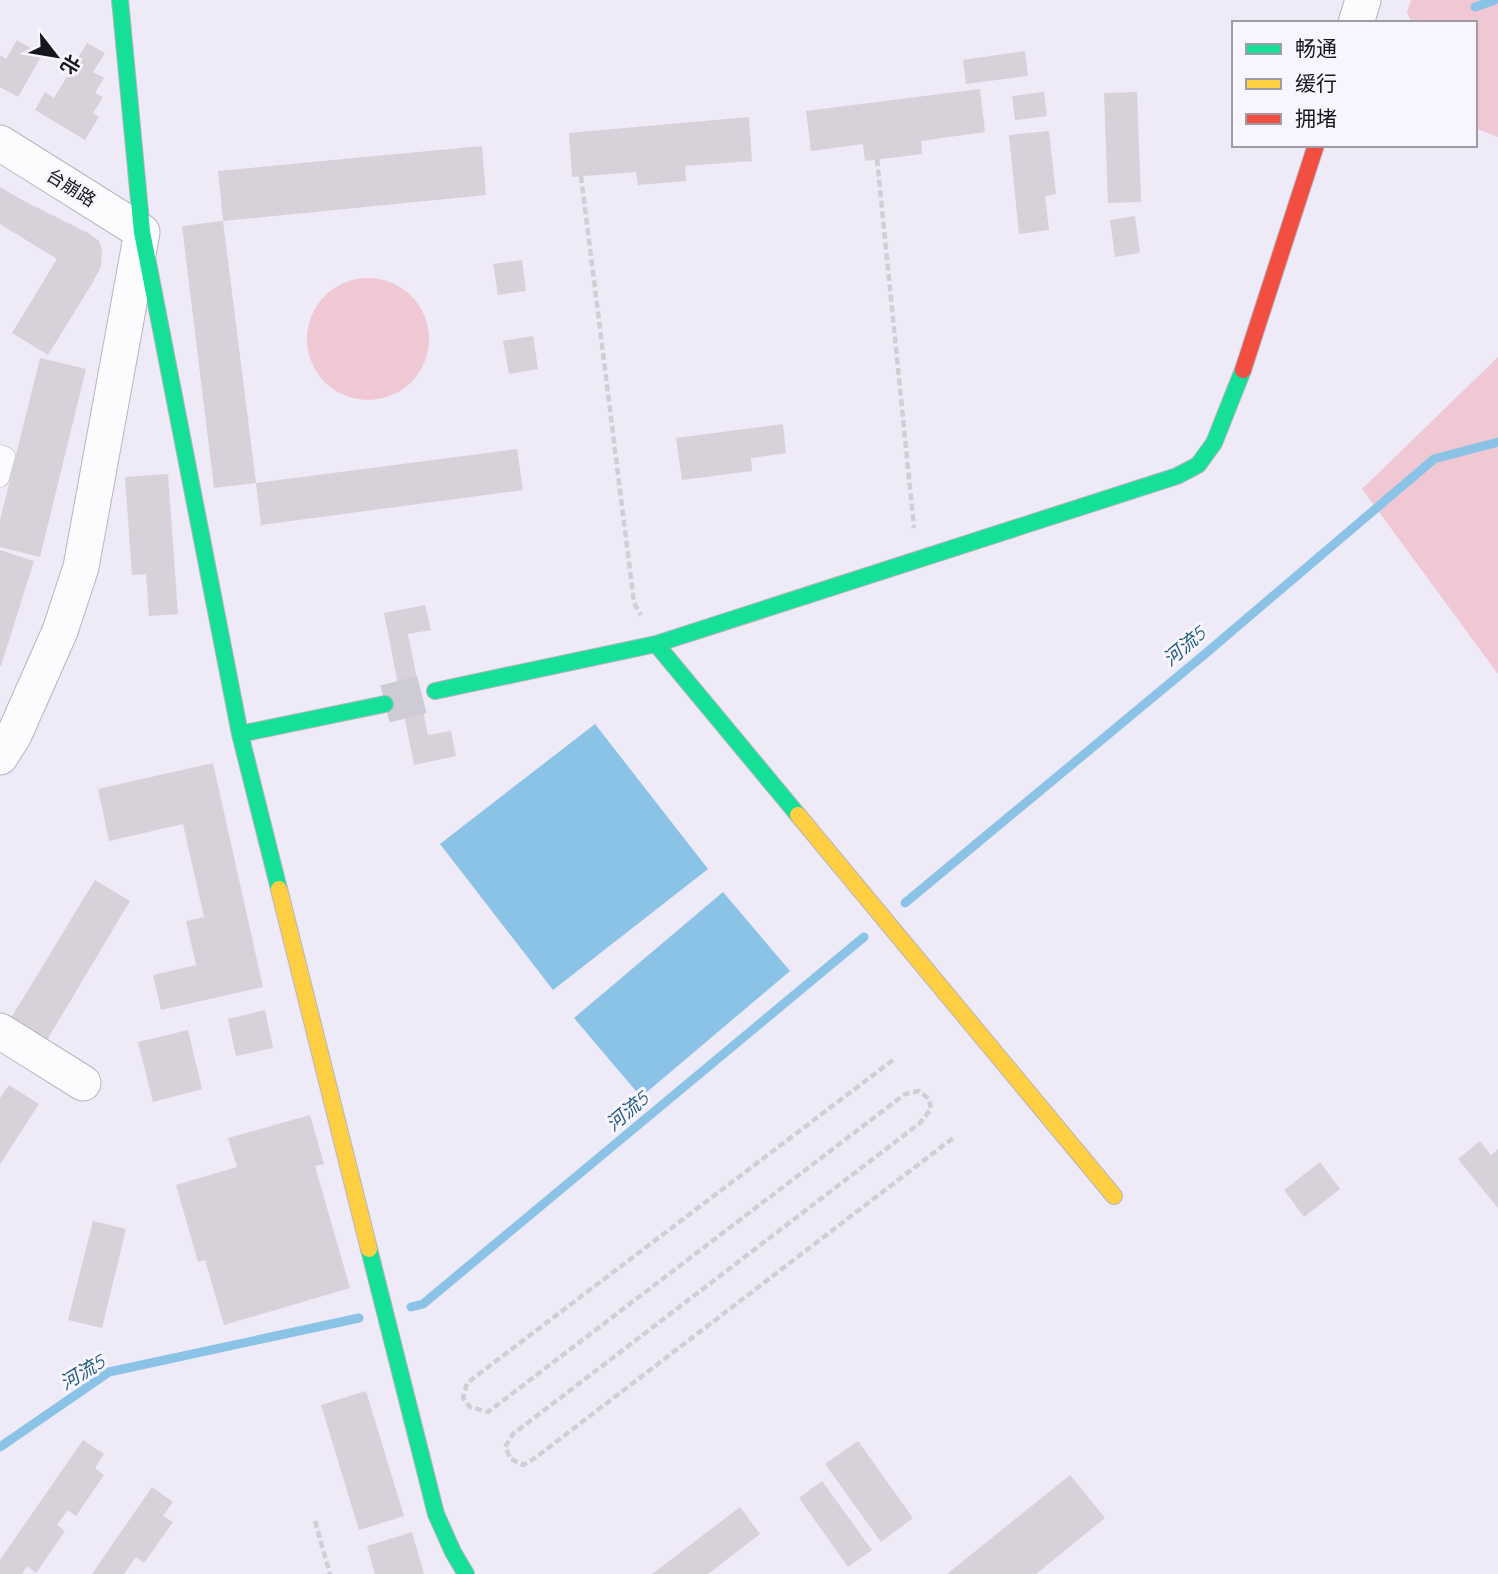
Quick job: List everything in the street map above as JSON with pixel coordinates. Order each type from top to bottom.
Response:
[{"type":"street","points":[[120,0],[142,232],[240,734],[436,1514],[466,1574]]},
{"type":"street","points":[[1357,21],[1363,0]]},
{"type":"street","name":"台崩路","points":[[0,143],[142,232]]},
{"type":"street","points":[[435,691],[656,644],[1177,476],[1198,465],[1214,443],[1238,384],[1315,147]]},
{"type":"street","points":[[5,739],[60,631],[81,567],[142,232]]},
{"type":"street","points":[[656,644],[1114,1196]]},
{"type":"street","points":[[240,734],[385,704]]},
{"type":"street","points":[[0,1031],[83,1083]]},
{"type":"lane","points":[[0,454],[6,456],[0,478]]},
{"type":"path","points":[[877,159],[917,560]]},
{"type":"path","points":[[581,176],[634,603],[656,644]]},
{"type":"path","points":[[894,1060],[467,1383],[463,1398],[470,1407],[488,1412],[905,1094],[919,1091],[929,1099],[931,1109],[920,1123],[513,1434],[505,1447],[511,1459],[523,1465],[953,1138]]},
{"type":"path","points":[[316,1521],[330,1574]]},
{"type":"shaded area","points":[[1411,0],[1498,0],[1498,137],[1477,129],[1477,21],[1411,21],[1407,12]]},
{"type":"shaded area","points":[[368,278],[391,283],[411,296],[424,316],[429,339],[424,362],[411,382],[391,395],[368,400],[345,395],[325,382],[312,362],[307,339],[312,316],[325,296],[345,283]]},
{"type":"shaded area","points":[[1498,357],[1498,674],[1362,489]]},
{"type":"water","points":[[595,724],[708,869],[553,990],[440,844]]},
{"type":"water","points":[[723,892],[790,971],[641,1097],[574,1018]]},
{"type":"building","points":[[17,40],[42,55],[18,97],[0,87],[0,55],[6,59]]},
{"type":"building","points":[[87,43],[105,53],[93,72],[104,78],[95,93],[103,97],[93,113],[99,117],[85,140],[35,110],[45,92],[54,98]]},
{"type":"building","points":[[1025,51],[1028,76],[966,84],[963,60]]},
{"type":"building","points":[[980,89],[985,132],[921,141],[922,154],[865,161],[863,144],[811,151],[806,111]]},
{"type":"building","points":[[1044,92],[1047,116],[1015,120],[1012,96]]},
{"type":"building","points":[[1137,92],[1141,202],[1108,203],[1104,93]]},
{"type":"building","points":[[749,117],[752,161],[685,166],[686,181],[638,185],[636,172],[572,177],[569,133]]},
{"type":"building","points":[[1049,131],[1056,194],[1045,196],[1049,230],[1019,234],[1009,135]]},
{"type":"building","points":[[482,146],[486,195],[223,221],[218,171]]},
{"type":"building","points":[[0,187],[90,234],[99,241],[102,251],[101,266],[93,282],[48,355],[12,333],[57,259],[0,224]]},
{"type":"building","points":[[1135,216],[1140,253],[1115,257],[1110,220]]},
{"type":"building","points":[[223,221],[256,483],[214,488],[182,226]]},
{"type":"building","points":[[522,260],[526,291],[498,295],[493,264]]},
{"type":"building","points":[[533,336],[538,369],[509,374],[503,341]]},
{"type":"building","points":[[40,358],[86,369],[40,557],[0,547],[0,520]]},
{"type":"building","points":[[783,424],[786,453],[751,458],[752,471],[682,480],[676,438]]},
{"type":"building","points":[[517,449],[523,490],[261,525],[256,483]]},
{"type":"building","points":[[168,474],[178,614],[149,616],[146,574],[132,575],[125,477]]},
{"type":"building","points":[[0,550],[34,561],[1,666],[0,666]]},
{"type":"building","points":[[425,605],[431,630],[408,634],[428,735],[451,731],[456,756],[414,765],[384,613]]},
{"type":"building","points":[[213,763],[263,987],[161,1010],[153,975],[196,965],[186,921],[204,917],[183,824],[109,841],[98,789]]},
{"type":"building","points":[[95,880],[130,901],[47,1040],[11,1018]]},
{"type":"building","points":[[265,1010],[273,1048],[236,1056],[228,1019]]},
{"type":"building","points":[[188,1030],[202,1089],[153,1102],[138,1042]]},
{"type":"building","points":[[9,1085],[39,1104],[0,1164],[0,1098]]},
{"type":"building","points":[[310,1115],[324,1164],[315,1166],[350,1288],[224,1325],[205,1260],[198,1262],[176,1185],[237,1167],[228,1138]]},
{"type":"building","points":[[1480,1141],[1491,1155],[1498,1149],[1498,1208],[1458,1159]]},
{"type":"building","points":[[1320,1162],[1340,1189],[1304,1217],[1284,1190]]},
{"type":"building","points":[[93,1221],[126,1229],[102,1328],[68,1320]]},
{"type":"building","points":[[366,1391],[404,1516],[359,1530],[321,1405]]},
{"type":"building","points":[[83,1440],[104,1454],[95,1468],[104,1475],[76,1516],[68,1510],[57,1525],[65,1531],[36,1573],[27,1566],[22,1574],[0,1574],[0,1560]]},
{"type":"building","points":[[858,1441],[913,1518],[881,1542],[825,1464]]},
{"type":"building","points":[[1070,1475],[1105,1518],[1036,1574],[947,1574]]},
{"type":"building","points":[[822,1481],[872,1550],[848,1567],[799,1498]]},
{"type":"building","points":[[152,1487],[173,1502],[163,1516],[173,1522],[144,1563],[136,1557],[124,1574],[92,1574]]},
{"type":"building","points":[[740,1507],[760,1534],[708,1574],[652,1574]]},
{"type":"building","points":[[412,1532],[424,1574],[375,1574],[367,1546]]},
{"type":"waterway","points":[[1475,7],[1495,0]]},
{"type":"waterway","name":"河流5","points":[[905,903],[1205,654],[1434,459],[1498,442]]},
{"type":"waterway","name":"河流5","points":[[411,1307],[423,1304],[864,937]]},
{"type":"waterway","name":"河流5","points":[[0,1447],[109,1372],[359,1318]]},
{"type":"tunnel","points":[[385,704],[435,691]]},
{"type":"traffic: fast","points":[[120,0],[142,232],[240,734],[279,889]]},
{"type":"traffic: fast","points":[[656,644],[1177,476],[1198,465],[1214,443],[1243,370]]},
{"type":"traffic: fast","points":[[435,691],[656,644],[798,815]]},
{"type":"traffic: fast","points":[[240,734],[385,704]]},
{"type":"traffic: fast","points":[[369,1249],[436,1514],[466,1574]]},
{"type":"traffic: slow","points":[[798,815],[1114,1196]]},
{"type":"traffic: slow","points":[[279,889],[369,1249]]},
{"type":"traffic: jam","points":[[1243,370],[1315,147]]}]
